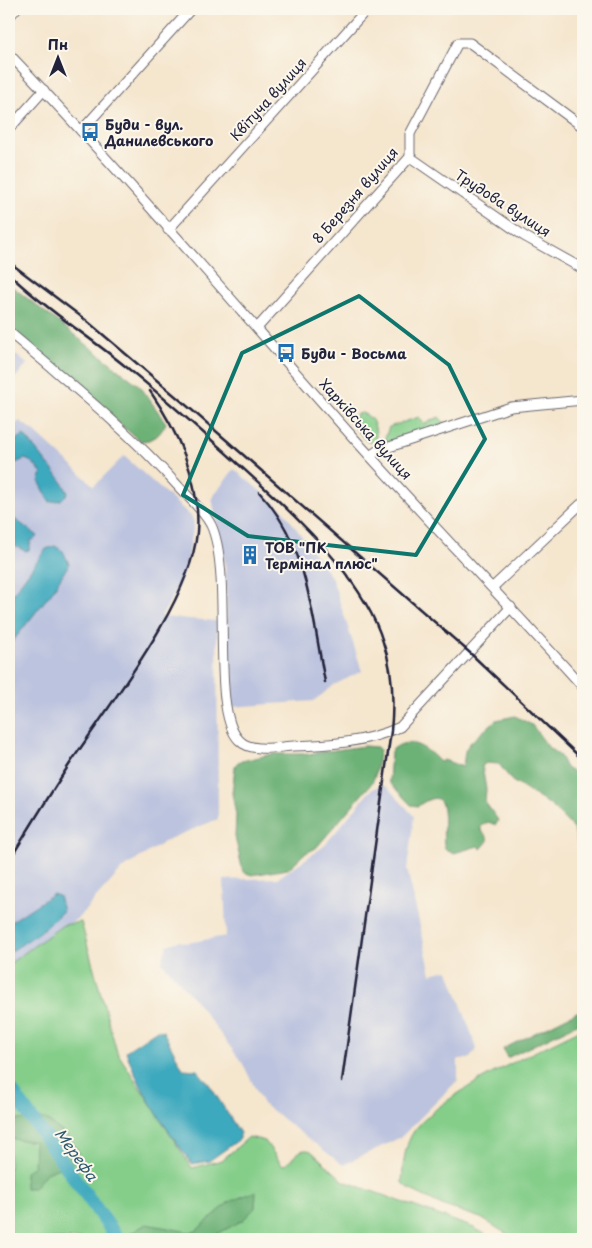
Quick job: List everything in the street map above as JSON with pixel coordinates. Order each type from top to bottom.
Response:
[{"type":"street","points":[[9,17],[16,9]]},
{"type":"street","points":[[81,130],[190,9]]},
{"type":"street","name":"Квітуча вулиця","points":[[168,230],[367,9]]},
{"type":"street","name":"8 Березня вулиця","points":[[258,327],[410,157],[410,134],[458,43],[470,43],[583,127]]},
{"type":"street","name":"Харківська вулиця","points":[[9,54],[81,130],[168,230],[258,327],[370,456],[493,587],[583,687]]},
{"type":"street","points":[[9,129],[44,90]]},
{"type":"street","name":"Трудова вулиця","points":[[410,157],[524,236],[583,269]]},
{"type":"street","points":[[9,332],[145,449],[211,524],[221,575],[225,699],[228,720],[238,740],[253,748],[324,745],[380,736],[400,727],[511,607]]},
{"type":"street","points":[[370,456],[377,451],[511,407],[583,400]]},
{"type":"street","points":[[493,587],[581,504]]},
{"type":"highlighted area","points":[[359,296],[449,365],[485,439],[416,555],[248,536],[183,495],[242,353]]},
{"type":"shaded area","points":[[9,349],[27,364],[9,385]]},
{"type":"shaded area","points":[[20,421],[34,431],[94,486],[124,456],[192,517],[194,523],[188,559],[178,587],[161,617],[217,621],[218,819],[169,839],[122,869],[79,917],[9,970],[9,429]]},
{"type":"shaded area","points":[[234,469],[282,509],[332,578],[362,671],[334,685],[314,701],[230,707],[225,564],[212,498]]},
{"type":"shaded area","points":[[380,786],[386,786],[414,816],[407,869],[431,974],[449,971],[477,1049],[469,1059],[458,1059],[458,1080],[401,1137],[343,1165],[263,1104],[243,1064],[195,1000],[162,962],[167,945],[179,941],[187,943],[226,936],[224,880],[278,878],[323,847],[371,790]]},
{"type":"green space","points":[[9,284],[140,386],[166,423],[159,434],[149,440],[140,441],[9,331]]},
{"type":"green space","points":[[362,413],[372,420],[375,426],[376,438],[371,443],[366,441],[351,423],[357,414]]},
{"type":"green space","points":[[419,417],[424,424],[439,417],[445,423],[418,434],[383,443],[389,427]]},
{"type":"green space","points":[[515,716],[532,725],[549,748],[560,756],[566,768],[578,775],[583,781],[583,854],[578,846],[574,829],[550,805],[512,781],[499,764],[486,763],[482,766],[486,789],[485,802],[498,820],[496,825],[488,822],[481,826],[481,830],[488,841],[481,849],[478,846],[454,853],[445,849],[441,803],[437,799],[430,799],[418,806],[411,805],[389,782],[391,751],[397,746],[411,743],[423,748],[440,762],[444,760],[463,767],[465,751],[469,744],[496,720]]},
{"type":"green space","points":[[364,746],[377,747],[380,750],[375,776],[371,784],[316,848],[304,854],[288,869],[252,875],[243,872],[235,837],[236,815],[232,793],[235,766],[238,762],[272,754],[307,754]]},
{"type":"green space","points":[[81,922],[117,1052],[192,1168],[222,1160],[249,1137],[265,1141],[282,1165],[287,1164],[301,1151],[307,1150],[311,1151],[344,1181],[474,1228],[494,1239],[9,1239],[9,964],[63,925]]},
{"type":"green space","points":[[583,1009],[583,1021],[507,1058],[503,1049]]},
{"type":"green space","points":[[583,1028],[583,1239],[515,1239],[481,1218],[444,1206],[411,1190],[402,1183],[408,1143],[414,1131],[428,1116],[447,1101],[493,1073]]},
{"type":"green space","points":[[45,1119],[68,1136],[79,1153],[75,1162],[46,1173],[34,1188],[25,1188],[25,1172],[34,1166],[35,1142],[14,1139],[9,1135],[10,1120]]},
{"type":"green space","points":[[256,1191],[255,1208],[243,1220],[208,1239],[132,1239],[131,1233],[146,1224],[189,1232],[196,1231],[229,1202]]},
{"type":"water","points":[[24,435],[61,480],[68,493],[61,500],[50,502],[39,481],[42,473],[32,462],[25,459],[13,464],[9,469],[9,444]]},
{"type":"water","points":[[9,515],[38,536],[31,540],[29,550],[25,551],[9,543]]},
{"type":"water","points":[[55,546],[63,551],[69,564],[52,592],[9,646],[9,599],[46,549]]},
{"type":"water","points":[[53,894],[59,896],[63,911],[40,932],[9,953],[9,923]]},
{"type":"water","points":[[157,1030],[163,1031],[183,1069],[197,1070],[209,1084],[240,1133],[240,1139],[209,1161],[192,1164],[146,1096],[126,1051]]},
{"type":"waterway","name":"Мерефа","points":[[9,1087],[118,1239]]},
{"type":"railway","points":[[9,262],[87,321],[193,411],[469,652],[583,760]]},
{"type":"railway","points":[[9,274],[162,397],[303,524],[351,580],[375,621],[389,664],[392,686],[392,720],[342,1081]]},
{"type":"railway","points":[[9,861],[65,771],[147,650],[181,588],[192,559],[197,532],[197,513],[191,476],[186,458],[170,423],[150,391]]},
{"type":"railway","points":[[259,492],[275,512],[288,534],[298,557],[306,581],[325,682]]},
{"type":"place","name":"Буди - вул. Данилевського","points":[[90,132]]},
{"type":"place","name":"Буди - Восьма","points":[[286,353]]},
{"type":"place","name":"ТОВ \"ПК Термінал плюс\"","points":[[250,555]]}]
